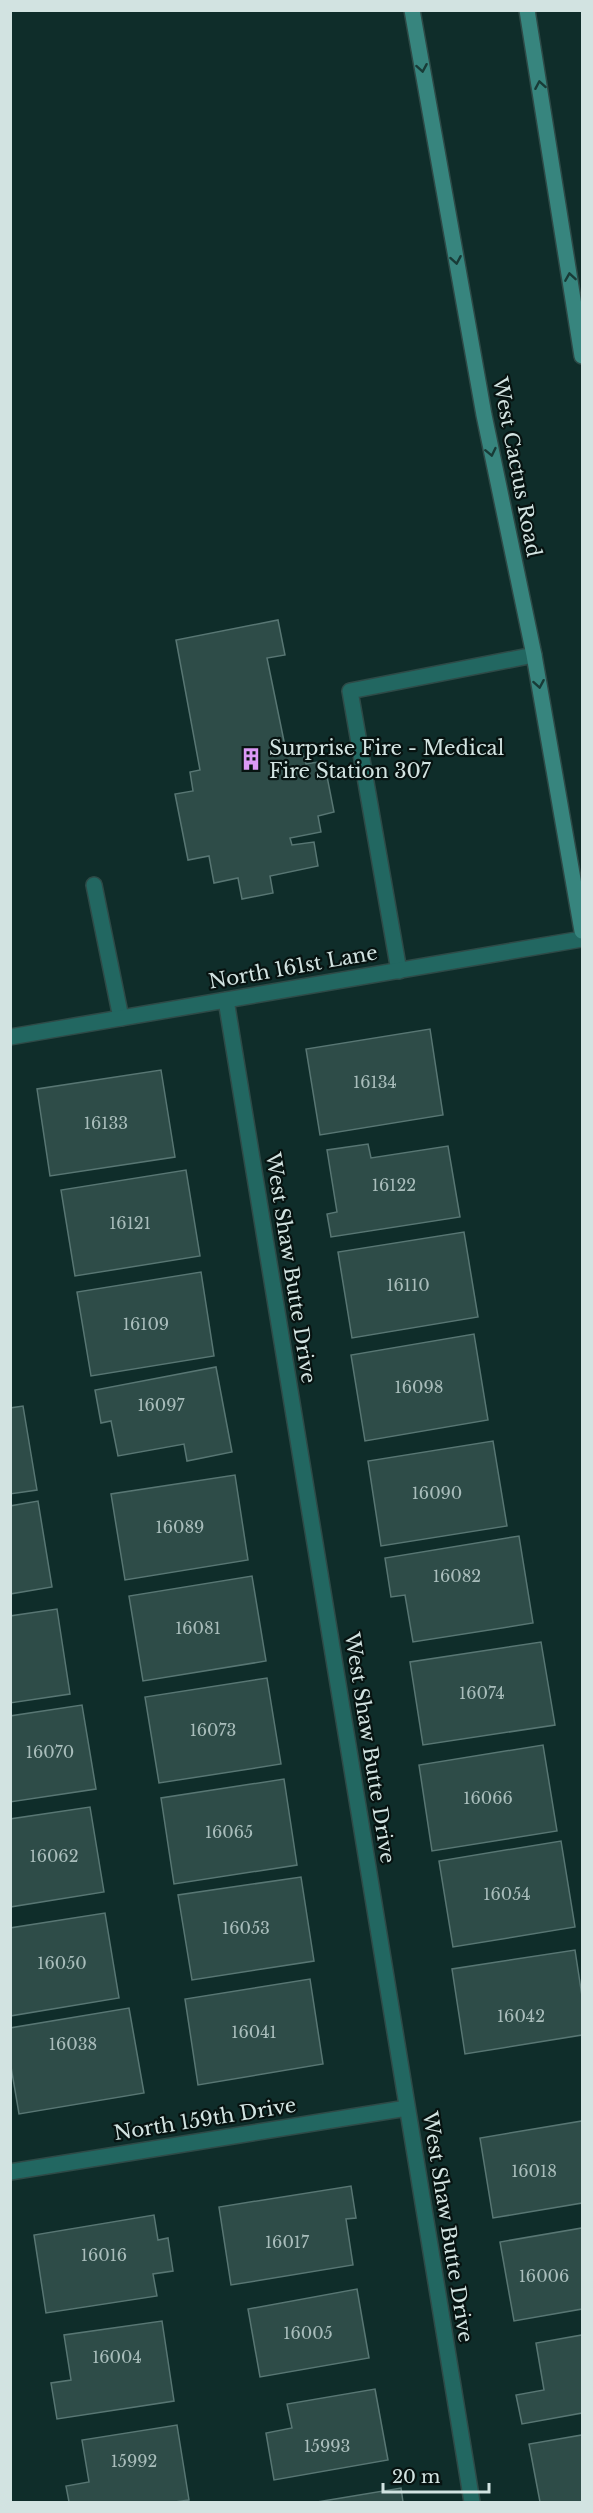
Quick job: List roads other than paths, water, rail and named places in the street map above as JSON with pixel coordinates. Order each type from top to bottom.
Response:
[{"type":"main road","name":"West Cactus Road","points":[[412,10],[484,415],[534,655],[582,931]]},
{"type":"main road","points":[[527,10],[582,356]]},
{"type":"street","points":[[399,970],[350,691],[534,655]]},
{"type":"street","points":[[94,885],[121,1018]]},
{"type":"street","name":"North 161st Lane","points":[[10,1037],[582,939]]},
{"type":"street","name":"West Shaw Butte Drive","points":[[226,1000],[472,2502]]},
{"type":"street","name":"North 159th Drive","points":[[10,2172],[407,2108]]},
{"type":"place","name":"Surprise Fire - Medical Fire Station 307","points":[[251,759]]}]
